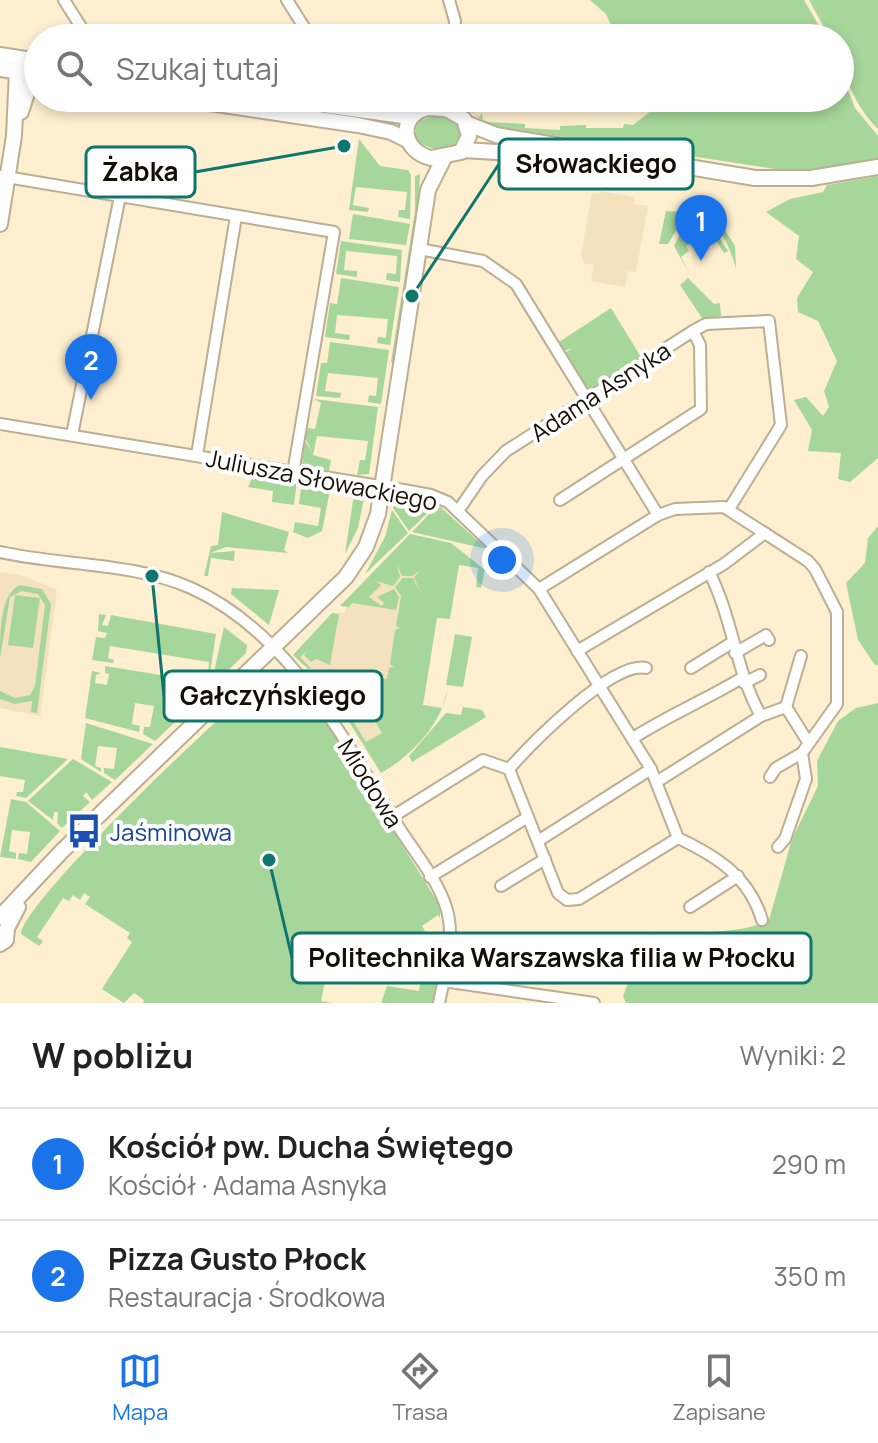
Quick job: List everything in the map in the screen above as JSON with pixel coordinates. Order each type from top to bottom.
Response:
[{"type":"main road","points":[[0,55],[24,65]]},
{"type":"main road","points":[[0,69],[17,64]]},
{"type":"main road","points":[[14,136],[17,64]]},
{"type":"main road","points":[[0,224],[4,177],[24,105]]},
{"type":"main road","points":[[270,112],[358,125],[407,140],[419,154],[428,190]]},
{"type":"main road","points":[[374,112],[410,117],[417,112]]},
{"type":"main road","points":[[451,112],[496,135],[648,157],[657,162]]},
{"type":"main road","points":[[407,140],[410,117]]},
{"type":"main road","points":[[463,150],[469,138],[464,120]]},
{"type":"main road","points":[[419,154],[444,158],[463,150],[657,162],[775,179],[851,173],[878,167]]},
{"type":"main road","points":[[0,944],[7,938],[2,922],[41,874],[354,567],[374,528],[428,190],[444,158]]},
{"type":"street","points":[[64,0],[79,24]]},
{"type":"street","points":[[287,0],[302,24]]},
{"type":"street","points":[[449,0],[452,24]]},
{"type":"street","points":[[462,112],[464,120]]},
{"type":"street","points":[[4,177],[334,232],[293,473]]},
{"type":"street","points":[[72,435],[120,196]]},
{"type":"street","points":[[197,455],[236,216]]},
{"type":"street","points":[[419,249],[483,261],[510,279],[658,515]]},
{"type":"street","name":"Adama Asnyka","points":[[458,511],[482,476],[506,451],[693,331],[706,324],[769,321],[781,425],[729,509]]},
{"type":"street","points":[[560,500],[701,409],[700,345],[693,331]]},
{"type":"street","name":"Juliusza Słowackiego","points":[[0,424],[431,495],[458,511],[539,589],[658,781],[678,838]]},
{"type":"street","points":[[539,589],[658,515],[675,509],[729,509],[811,564],[837,612],[837,704],[805,748],[776,768],[770,777]]},
{"type":"street","points":[[577,651],[755,545],[765,533]]},
{"type":"street","name":"Miodowa","points":[[2,553],[127,571],[178,583],[221,605],[272,650],[316,696],[444,900],[449,918],[439,1003]]},
{"type":"street","points":[[709,572],[723,601],[743,680],[761,716]]},
{"type":"street","points":[[691,668],[766,635],[769,640]]},
{"type":"street","points":[[778,847],[785,839],[806,779],[805,748],[786,707],[801,656]]},
{"type":"street","points":[[509,769],[560,714],[630,669],[646,668]]},
{"type":"street","points":[[633,738],[677,710],[696,706],[743,680],[760,675]]},
{"type":"street","points":[[658,781],[761,716],[786,707]]},
{"type":"street","points":[[392,817],[483,760],[509,769],[558,893],[573,902],[678,838],[714,855],[738,876],[762,920]]},
{"type":"street","points":[[538,841],[651,769]]},
{"type":"street","points":[[430,877],[528,817]]},
{"type":"street","points":[[501,886],[545,859]]},
{"type":"street","points":[[690,907],[738,876]]},
{"type":"street","points":[[443,981],[594,1003]]},
{"type":"shaded area","points":[[601,191],[635,197],[634,204],[648,206],[636,272],[628,271],[625,287],[591,281],[594,265],[584,263],[581,255],[592,193],[600,194]]},
{"type":"shaded area","points":[[397,556],[434,564],[376,761],[335,695],[295,654],[339,612],[345,613],[347,604]]},
{"type":"shaded area","points":[[0,572],[21,575],[57,590],[40,716],[0,708]]},
{"type":"green space","points":[[590,0],[804,0],[818,24],[611,24],[606,14]]},
{"type":"green space","points":[[809,0],[878,0],[878,129],[854,96],[854,24],[822,24]]},
{"type":"green space","points":[[854,105],[878,136],[878,160],[818,171],[788,171],[499,127],[482,120],[475,115],[479,117],[482,113],[483,120],[488,122],[525,124],[525,128],[560,130],[560,126],[586,125],[586,128],[623,128],[624,124],[633,125],[650,112],[854,112]]},
{"type":"green space","points":[[435,115],[450,118],[460,127],[460,138],[453,147],[432,148],[415,138],[417,122]]},
{"type":"green space","points":[[359,139],[380,166],[408,170],[411,175],[410,219],[398,217],[399,210],[405,210],[407,192],[356,187],[353,205],[369,208],[368,212],[349,210]]},
{"type":"green space","points":[[420,174],[418,213],[395,364],[391,362],[415,212],[415,176]]},
{"type":"green space","points":[[878,176],[878,458],[850,482],[838,479],[841,453],[808,451],[812,430],[794,400],[806,397],[823,416],[829,407],[824,391],[837,361],[818,321],[798,312],[797,298],[813,272],[796,259],[799,236],[766,212],[790,199],[823,192],[827,185]]},
{"type":"green space","points":[[666,211],[715,214],[735,246],[736,269],[725,239],[703,217],[694,217],[683,223],[668,244],[659,244]]},
{"type":"green space","points":[[353,214],[410,224],[406,245],[349,239]]},
{"type":"green space","points":[[698,221],[712,227],[728,251],[724,253],[713,236],[705,241],[702,236],[686,246],[689,251],[681,257],[690,275],[674,246],[683,228]]},
{"type":"green space","points":[[341,241],[402,250],[400,282],[386,280],[387,273],[396,274],[397,256],[346,251],[344,270],[357,271],[357,277],[336,274]]},
{"type":"green space","points":[[341,278],[399,287],[390,345],[377,343],[378,337],[386,338],[388,319],[337,315],[335,333],[350,335],[349,340],[325,337],[330,303],[337,304]]},
{"type":"green space","points":[[688,278],[714,304],[720,303],[721,316],[702,318],[680,285]]},
{"type":"green space","points":[[611,308],[641,357],[589,390],[565,353],[572,348],[564,351],[559,342]]},
{"type":"green space","points":[[330,342],[389,350],[381,404],[368,402],[369,395],[376,396],[378,378],[328,373],[325,391],[341,393],[340,398],[316,396],[321,363],[327,363]]},
{"type":"green space","points":[[314,399],[378,407],[369,474],[357,475],[360,460],[365,460],[368,441],[317,436],[313,455],[331,460],[329,471],[302,465],[305,441],[313,453],[305,438],[308,428],[315,429],[321,403]]},
{"type":"green space","points":[[253,475],[297,480],[294,505],[272,502],[273,491],[248,487]]},
{"type":"green space","points":[[302,481],[331,485],[322,531],[308,538],[293,532],[295,522],[318,526],[321,508],[299,504]]},
{"type":"green space","points":[[340,487],[365,493],[358,528],[345,554],[354,494],[342,491]]},
{"type":"green space","points":[[398,496],[436,505],[409,531],[393,508]]},
{"type":"green space","points":[[438,505],[487,549],[412,532]]},
{"type":"green space","points":[[392,510],[408,533],[365,574],[385,537]]},
{"type":"green space","points":[[222,512],[289,532],[284,550],[288,553],[226,547],[210,553],[235,551],[234,561],[211,558],[208,576],[204,576],[211,546],[218,545]]},
{"type":"green space","points":[[878,526],[878,665],[875,665],[858,640],[846,583],[865,563],[868,538]]},
{"type":"green space","points":[[410,534],[451,543],[485,570],[481,588],[476,587],[478,568],[459,565],[450,619],[437,618],[423,705],[442,708],[433,726],[415,747],[381,773],[338,704],[312,675],[317,670],[330,673],[334,680],[331,686],[366,742],[382,733],[354,686],[347,685],[341,677],[351,676],[355,684],[367,687],[369,676],[387,679],[389,668],[394,667],[390,664],[395,630],[400,628],[396,626],[401,596],[395,587],[403,578],[413,578],[421,594],[414,577],[421,570],[412,576],[402,576],[397,564],[400,577],[393,586],[376,581],[381,585],[369,597],[382,606],[384,603],[377,597],[394,589],[399,597],[396,610],[352,603],[349,607],[340,606]]},
{"type":"green space","points":[[20,585],[42,589],[51,604],[37,713],[31,712],[32,701],[15,704],[0,699],[0,691],[15,698],[30,695],[35,686],[45,605],[38,594],[22,591],[10,597],[0,659],[5,605],[13,589]]},
{"type":"green space","points":[[232,588],[279,590],[269,625],[231,594]]},
{"type":"green space","points":[[15,595],[40,598],[33,648],[8,645]]},
{"type":"green space","points":[[332,613],[339,614],[330,665],[316,659],[311,662],[304,655],[308,650],[300,657],[311,668],[308,669],[293,655]]},
{"type":"green space","points":[[99,614],[106,615],[102,625],[108,626],[111,615],[216,634],[209,680],[200,678],[201,675],[208,675],[209,662],[110,646],[108,658],[114,660],[113,663],[92,660],[96,637],[105,638],[107,633],[98,631]]},
{"type":"green space","points":[[224,627],[247,645],[246,653],[215,683],[212,681]]},
{"type":"green space","points":[[455,634],[472,637],[463,687],[446,685]]},
{"type":"green space","points":[[105,666],[210,683],[213,686],[155,741],[143,734],[144,727],[150,727],[154,706],[135,703],[132,724],[140,726],[139,732],[85,718],[92,671],[101,673],[96,675],[95,683],[107,685],[109,674],[105,673]]},
{"type":"green space","points":[[276,670],[287,673],[314,703],[440,906],[440,918],[438,915],[422,926],[425,931],[420,934],[434,958],[440,956],[443,961],[435,1003],[381,1003],[387,986],[419,991],[424,964],[413,961],[411,968],[400,966],[402,953],[368,947],[366,955],[332,947],[321,1001],[332,1003],[143,1003],[144,1000],[134,993],[124,1003],[102,989],[132,942],[127,938],[130,933],[85,904],[90,897],[84,893],[80,900],[73,895],[69,901],[63,898],[37,937],[43,941],[39,946],[21,934],[31,914],[92,843],[179,756]]},
{"type":"green space","points":[[878,703],[878,1003],[626,1003],[623,996],[628,983],[613,956],[582,954],[564,944],[598,936],[643,935],[651,931],[660,943],[688,934],[742,929],[769,920],[792,839],[818,786],[817,761],[838,721],[856,708]]},
{"type":"green space","points":[[463,707],[482,710],[486,717],[412,762],[409,756],[446,713],[461,715]]},
{"type":"green space","points":[[86,723],[153,744],[115,780],[104,773],[104,768],[114,769],[117,748],[98,746],[95,766],[101,768],[101,772],[81,759]]},
{"type":"green space","points":[[0,747],[68,759],[26,798],[16,796],[17,792],[23,792],[25,780],[0,776]]},
{"type":"green space","points":[[73,759],[112,782],[92,800],[86,792],[83,796],[90,802],[62,828],[57,823],[58,812],[54,812],[53,820],[28,801]]},
{"type":"green space","points":[[11,799],[26,802],[60,831],[31,862],[18,859],[19,853],[27,854],[30,832],[12,830],[9,851],[16,853],[16,859],[0,857]]},
{"type":"place","name":"Żabka","points":[[344,146]]},
{"type":"place","name":"Kościół pw. Ducha Świętego","points":[[701,261]]},
{"type":"place","name":"Słowackiego","points":[[412,296]]},
{"type":"place","name":"Pizza Gusto Płock","points":[[91,400]]},
{"type":"place","name":"Gałczyńskiego","points":[[152,576]]},
{"type":"place","name":"Jaśminowa","points":[[84,831]]},
{"type":"place","name":"Politechnika Warszawska filia w Płocku","points":[[269,860]]}]
